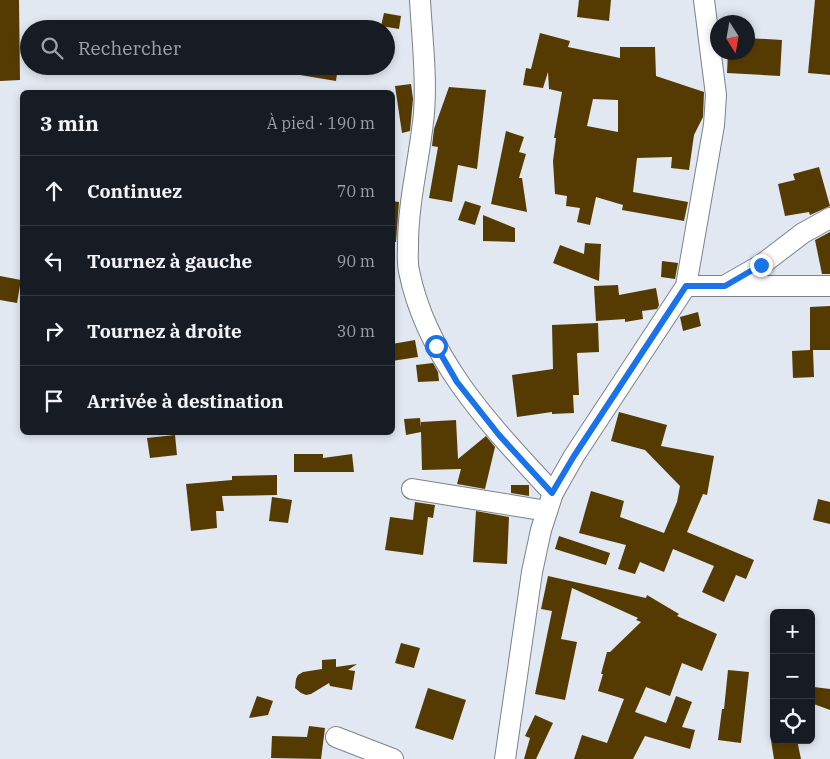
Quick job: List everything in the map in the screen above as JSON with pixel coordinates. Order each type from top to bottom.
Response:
[{"type":"street","points":[[420,0],[424,68],[424,113],[411,195],[408,269],[419,308],[436,346],[457,382],[550,502]]},
{"type":"street","points":[[505,759],[532,572],[541,530],[550,502],[574,456],[686,286],[714,125],[716,95],[704,0]]},
{"type":"street","points":[[725,286],[761,265],[803,233],[830,218]]},
{"type":"street","points":[[686,286],[830,286]]},
{"type":"street","points":[[412,489],[550,502]]},
{"type":"street","points":[[336,737],[393,759]]},
{"type":"building","points":[[0,0],[19,0],[20,80],[0,81]]},
{"type":"building","points":[[579,0],[611,0],[609,21],[577,17]]},
{"type":"building","points":[[815,0],[830,0],[830,75],[808,73]]},
{"type":"building","points":[[384,13],[401,16],[399,29],[395,28],[395,20],[382,20]]},
{"type":"building","points":[[540,33],[570,41],[568,47],[620,58],[620,47],[655,47],[656,76],[704,92],[703,117],[694,135],[689,170],[671,168],[672,157],[637,158],[633,192],[688,202],[684,221],[622,210],[623,205],[596,197],[590,225],[577,222],[580,208],[566,206],[567,196],[555,194],[553,161],[556,138],[554,138],[562,92],[549,89],[548,72],[543,88],[523,85],[526,68],[531,69]],"holes":[[[593,99],[618,100],[618,132],[587,126]]]},
{"type":"building","points":[[755,38],[782,40],[780,76],[727,73],[728,60],[755,60]]},
{"type":"building","points":[[300,75],[337,75],[336,81]]},
{"type":"building","points":[[411,84],[413,99],[410,131],[402,133],[395,86]]},
{"type":"building","points":[[449,87],[486,90],[477,169],[458,165],[452,202],[429,198],[438,147],[432,146],[434,129]]},
{"type":"building","points":[[506,131],[524,137],[519,152],[526,154],[519,178],[522,178],[527,212],[491,204]]},
{"type":"building","points":[[819,167],[830,206],[810,215],[809,212],[785,216],[778,184],[795,180],[793,174]]},
{"type":"building","points":[[395,201],[399,202],[395,242]]},
{"type":"building","points":[[465,201],[481,206],[475,225],[458,220]]},
{"type":"building","points":[[483,215],[515,228],[515,242],[483,241]]},
{"type":"building","points":[[830,232],[830,274],[822,274],[815,240]]},
{"type":"building","points":[[585,243],[601,244],[599,281],[553,263],[560,245],[584,254]]},
{"type":"building","points":[[662,261],[678,263],[675,279],[661,277]]},
{"type":"building","points":[[0,276],[20,280],[17,303],[0,300]]},
{"type":"building","points":[[618,285],[619,295],[656,288],[659,305],[657,309],[642,311],[643,319],[625,322],[625,319],[596,321],[594,286]]},
{"type":"building","points":[[830,306],[830,350],[813,350],[814,377],[793,378],[792,351],[810,350],[810,307]]},
{"type":"building","points":[[698,312],[701,326],[683,331],[680,317]]},
{"type":"building","points":[[598,323],[599,352],[577,353],[579,395],[573,395],[574,413],[552,414],[552,412],[517,417],[512,375],[553,369],[552,325]]},
{"type":"building","points":[[415,340],[418,357],[395,361],[395,343]]},
{"type":"building","points":[[433,363],[438,372],[439,381],[418,382],[416,365]]},
{"type":"building","points":[[619,412],[667,425],[661,446],[714,456],[707,495],[703,494],[687,532],[754,560],[746,579],[736,575],[724,602],[702,592],[714,566],[673,549],[664,572],[640,562],[635,574],[618,569],[626,545],[579,533],[591,491],[624,501],[620,517],[664,533],[677,502],[680,486],[645,450],[611,441]]},
{"type":"building","points":[[420,418],[421,427],[421,422],[456,420],[458,459],[486,436],[495,447],[485,489],[457,484],[461,469],[422,470],[421,432],[406,435],[404,419]]},
{"type":"building","points":[[175,435],[177,455],[150,458],[147,438]]},
{"type":"building","points":[[294,454],[323,454],[323,458],[352,454],[354,472],[294,472]]},
{"type":"building","points":[[277,475],[277,495],[222,496],[224,511],[216,511],[217,528],[191,531],[186,484],[232,480],[232,476]]},
{"type":"building","points":[[511,485],[529,485],[529,496],[511,493]]},
{"type":"building","points":[[272,497],[292,500],[288,523],[269,521]]},
{"type":"building","points":[[818,499],[830,502],[830,524],[813,520]]},
{"type":"building","points":[[415,502],[435,505],[433,518],[428,517],[423,555],[385,550],[390,517],[413,520]]},
{"type":"building","points":[[476,511],[509,517],[507,564],[473,562]]},
{"type":"building","points":[[559,536],[610,553],[606,565],[555,549]]},
{"type":"building","points":[[548,576],[646,598],[647,595],[679,614],[677,616],[717,634],[702,671],[682,663],[670,696],[646,687],[635,712],[666,723],[676,696],[692,702],[682,727],[695,730],[690,749],[645,736],[633,759],[574,759],[582,735],[607,743],[624,699],[598,691],[607,652],[610,652],[641,622],[636,620],[638,618],[572,588],[561,639],[577,642],[565,700],[535,694],[552,611],[541,609]]},
{"type":"building","points":[[401,643],[420,648],[414,668],[395,663]]},
{"type":"building","points":[[336,659],[336,667],[357,664],[348,670],[355,671],[352,690],[330,686],[329,683],[306,695],[295,688],[298,675],[303,672],[322,669],[322,660]]},
{"type":"building","points":[[728,670],[749,672],[741,743],[718,740],[722,709],[724,709]]},
{"type":"building","points":[[815,687],[830,689],[830,710],[815,704]]},
{"type":"building","points":[[428,688],[466,700],[453,740],[415,728]]},
{"type":"building","points":[[257,696],[273,701],[268,715],[249,718]]},
{"type":"building","points":[[535,715],[553,723],[536,759],[524,759],[530,738],[525,736]]},
{"type":"building","points":[[309,726],[325,728],[321,759],[271,758],[272,736],[307,737]]},
{"type":"building","points":[[772,744],[798,744],[801,759],[774,759]]},
{"type":"route","points":[[436,346],[457,382],[499,435],[552,493],[574,456],[686,286],[725,286],[761,265]]}]
